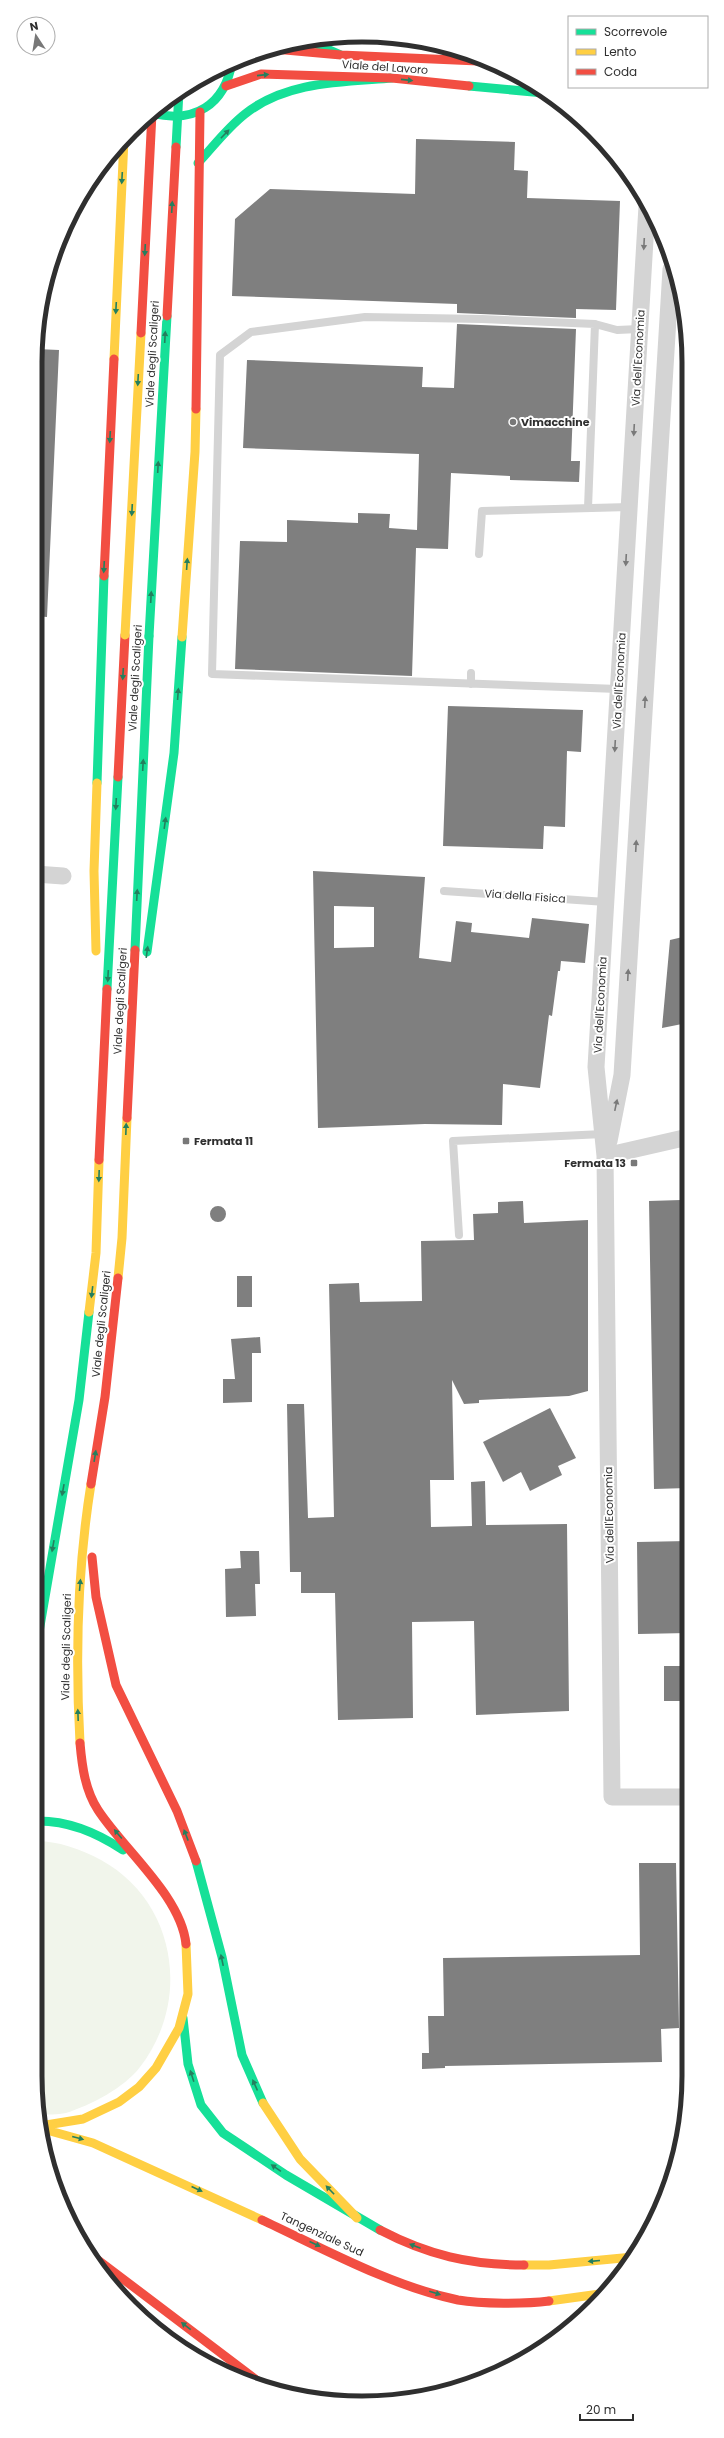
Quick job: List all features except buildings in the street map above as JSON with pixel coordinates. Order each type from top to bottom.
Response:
[{"type":"main road","points":[[318,45],[341,55]]},
{"type":"main road","name":"Viale del Lavoro","points":[[290,50],[341,55],[469,61]]},
{"type":"main road","name":"Viale degli Scaligeri","points":[[158,116],[181,118],[200,112],[210,105],[226,86],[230,71]]},
{"type":"main road","name":"Viale del Lavoro","points":[[226,86],[261,74],[392,78],[533,92]]},
{"type":"main road","points":[[198,163],[246,113],[283,91],[311,86],[392,78]]},
{"type":"main road","name":"Viale degli Scaligeri","points":[[46,2126],[83,2119],[119,2102],[134,2090],[156,2068],[179,2028],[188,1994],[186,1942],[172,1904],[143,1864],[97,1809],[82,1772],[76,1667],[77,1611],[87,1508],[105,1397],[122,1238],[149,636],[179,100]]},
{"type":"main road","points":[[145,963],[174,753],[193,476],[200,112]]},
{"type":"main road","name":"Viale degli Scaligeri","points":[[42,1614],[79,1400],[96,1253],[99,1148],[152,121]]},
{"type":"main road","points":[[96,958],[94,871],[101,645],[123,149]]},
{"type":"main road","points":[[119,154],[122,162]]},
{"type":"main road","points":[[128,1088],[143,979]]},
{"type":"main road","points":[[97,998],[99,1148]]},
{"type":"main road","points":[[44,1544],[60,1508]]},
{"type":"main road","points":[[87,1508],[96,1598],[116,1685],[176,1811],[198,1866],[222,1957],[242,2055],[266,2109],[300,2159],[357,2218]]},
{"type":"main road","name":"Viale degli Scaligeri","points":[[42,1822],[69,1824],[106,1837],[143,1864]]},
{"type":"main road","points":[[183,2015],[188,2064],[201,2105],[223,2133],[357,2218],[403,2242],[447,2258],[493,2266],[549,2265],[625,2258]]},
{"type":"main road","name":"Tangenziale Sud","points":[[47,2129],[93,2142],[402,2283],[459,2300],[530,2303],[596,2294]]},
{"type":"main road","points":[[101,2262],[252,2376]]},
{"type":"street","name":"Via dell'Economia","points":[[646,215],[596,1067],[605,1156],[612,1797],[682,1797]]},
{"type":"street","name":"Via dell'Economia","points":[[605,1156],[622,1075],[670,277]]},
{"type":"street","points":[[42,874],[63,876]]},
{"type":"street","points":[[605,1156],[682,1139]]},
{"type":"lane","points":[[618,689],[212,674],[220,355],[251,332],[365,317],[482,319],[595,324],[617,330],[639,329]]},
{"type":"lane","points":[[588,508],[595,324]]},
{"type":"lane","points":[[479,554],[482,511],[629,507]]},
{"type":"lane","points":[[471,673],[471,684]]},
{"type":"lane","name":"Via della Fisica","points":[[444,891],[606,902]]},
{"type":"lane","points":[[459,1235],[453,1142],[603,1134]]},
{"type":"shaded area","points":[[42,1841],[69,1846],[101,1860],[126,1878],[146,1900],[160,1926],[168,1954],[170,1983],[166,2012],[156,2041],[140,2067],[125,2082],[106,2095],[76,2110],[60,2114],[45,2115],[43,2097]]},
{"type":"traffic: fast","points":[[319,45],[341,55]]},
{"type":"traffic: fast","points":[[159,114],[181,116],[194,113],[205,108],[215,100],[222,90],[230,71]]},
{"type":"traffic: fast","points":[[198,163],[238,119],[261,103],[278,95],[296,89],[334,82],[392,78]]},
{"type":"traffic: fast","points":[[469,86],[533,92]]},
{"type":"traffic: fast","points":[[176,147],[179,100]]},
{"type":"traffic: fast","points":[[149,636],[167,316]]},
{"type":"traffic: fast","points":[[97,783],[104,576]]},
{"type":"traffic: fast","points":[[135,950],[149,636]]},
{"type":"traffic: fast","points":[[147,952],[174,753],[182,637]]},
{"type":"traffic: fast","points":[[107,989],[118,777]]},
{"type":"traffic: fast","points":[[42,1614],[79,1400],[89,1312]]},
{"type":"traffic: fast","points":[[42,1821],[81,1828],[123,1850]]},
{"type":"traffic: fast","points":[[196,1861],[222,1957],[242,2055],[263,2103]]},
{"type":"traffic: fast","points":[[183,2018],[188,2064],[201,2105],[223,2133],[286,2175],[380,2230]]},
{"type":"traffic: slow","points":[[114,359],[124,148]]},
{"type":"traffic: slow","points":[[125,635],[141,333]]},
{"type":"traffic: slow","points":[[182,637],[195,452],[196,409]]},
{"type":"traffic: slow","points":[[96,951],[94,871],[97,783]]},
{"type":"traffic: slow","points":[[118,1278],[122,1238],[127,1118]]},
{"type":"traffic: slow","points":[[89,1312],[96,1253],[99,1160]]},
{"type":"traffic: slow","points":[[80,1743],[78,1710],[78,1613],[86,1516],[91,1484]]},
{"type":"traffic: slow","points":[[46,2125],[83,2119],[119,2102],[139,2087],[156,2068],[179,2028],[188,1994],[186,1944]]},
{"type":"traffic: slow","points":[[263,2103],[300,2159],[357,2218]]},
{"type":"traffic: slow","points":[[47,2130],[93,2143],[262,2220]]},
{"type":"traffic: slow","points":[[524,2265],[549,2265],[625,2258]]},
{"type":"traffic: slow","points":[[549,2301],[595,2295]]},
{"type":"traffic: jam","points":[[290,50],[341,55],[469,61]]},
{"type":"traffic: jam","points":[[226,86],[261,74],[392,78],[469,86]]},
{"type":"traffic: jam","points":[[196,409],[200,112]]},
{"type":"traffic: jam","points":[[141,333],[152,120]]},
{"type":"traffic: jam","points":[[167,316],[176,147]]},
{"type":"traffic: jam","points":[[104,576],[114,359]]},
{"type":"traffic: jam","points":[[118,777],[125,635]]},
{"type":"traffic: jam","points":[[127,1118],[135,950]]},
{"type":"traffic: jam","points":[[99,1160],[107,989]]},
{"type":"traffic: jam","points":[[91,1484],[105,1397],[118,1278]]},
{"type":"traffic: jam","points":[[92,1557],[96,1597],[116,1685],[177,1811],[196,1861]]},
{"type":"traffic: jam","points":[[80,1743],[87,1786],[98,1810],[163,1891],[174,1908],[182,1926],[186,1944]]},
{"type":"traffic: jam","points":[[262,2220],[358,2266],[408,2286],[433,2294],[458,2300],[491,2303],[549,2301]]},
{"type":"traffic: jam","points":[[380,2230],[415,2246],[450,2257],[485,2263],[524,2265]]},
{"type":"traffic: jam","points":[[103,2264],[251,2376]]},
{"type":"place","name":"Vimacchine","points":[[513,422]]},
{"type":"place","name":"Fermata 11","points":[[186,1141]]},
{"type":"place","name":"Fermata 13","points":[[634,1163]]}]
